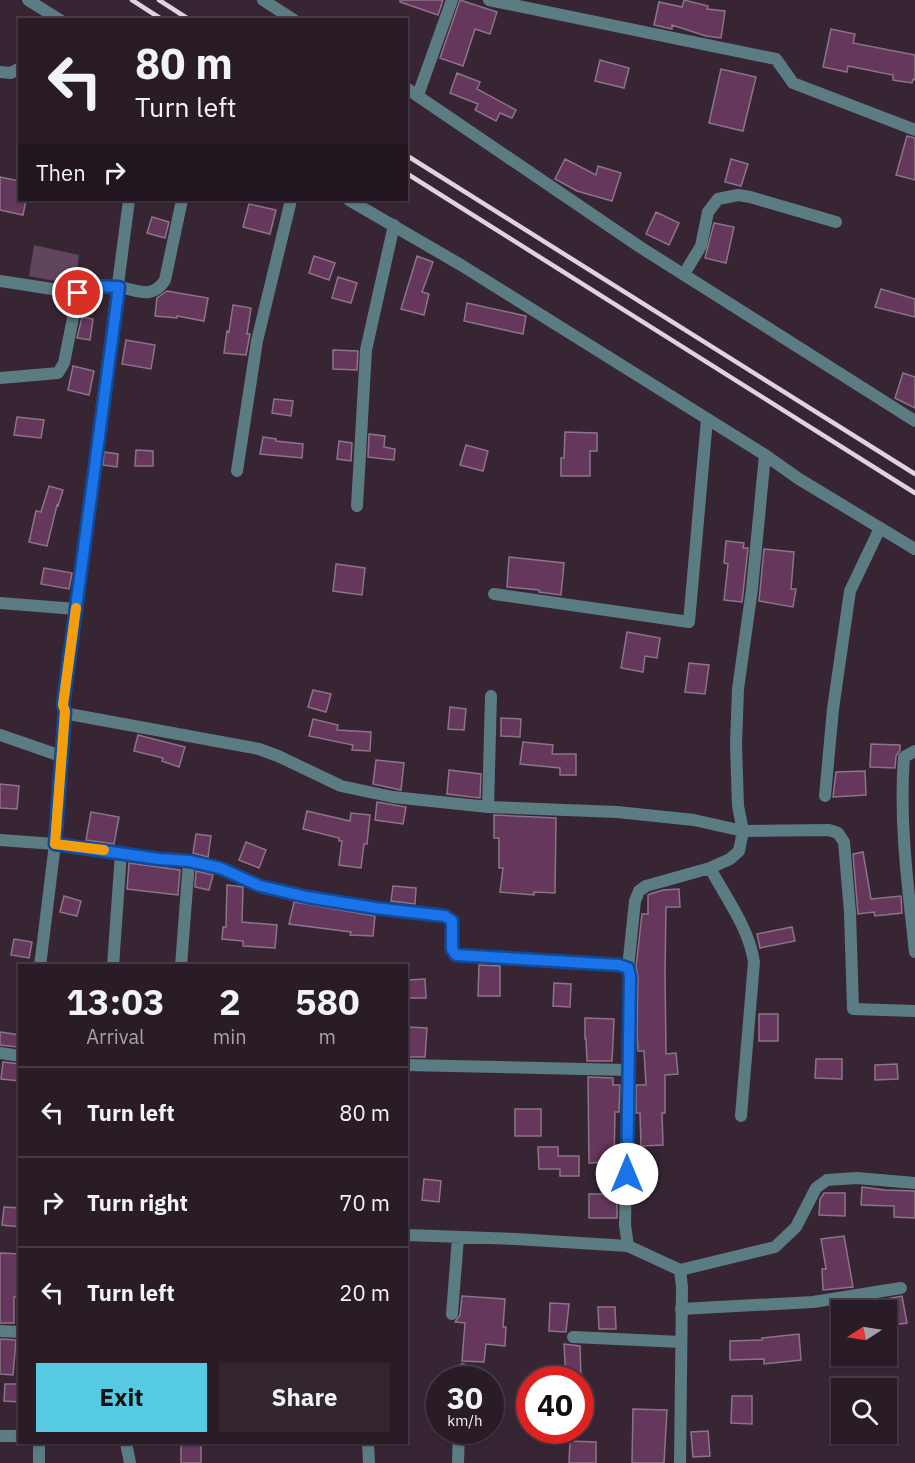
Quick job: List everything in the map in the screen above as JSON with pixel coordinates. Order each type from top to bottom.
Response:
[{"type":"street","points":[[28,0],[55,18]]},
{"type":"street","points":[[262,0],[291,18]]},
{"type":"street","points":[[418,95],[452,0]]},
{"type":"street","points":[[489,0],[776,59],[793,83],[915,130]]},
{"type":"street","points":[[0,72],[11,73],[18,69]]},
{"type":"street","points":[[408,89],[640,247],[915,421]]},
{"type":"street","points":[[684,274],[701,246],[708,212],[718,200],[738,195],[750,197],[836,222]]},
{"type":"street","points":[[40,964],[55,844],[65,711],[63,705],[129,201]]},
{"type":"street","points":[[0,378],[2,376],[58,373],[64,363],[78,293],[82,286],[119,287],[143,293],[153,292],[162,286],[182,201]]},
{"type":"street","points":[[237,471],[256,341],[291,201]]},
{"type":"street","points":[[351,201],[461,265],[915,549]]},
{"type":"street","points":[[357,506],[366,350],[394,225]]},
{"type":"street","points":[[0,281],[78,293]]},
{"type":"street","points":[[494,594],[689,622],[707,419]]},
{"type":"street","points":[[628,1246],[625,1225],[630,976],[628,968],[635,901],[639,891],[646,886],[710,868],[730,859],[739,850],[743,831],[738,806],[736,744],[738,689],[752,589],[765,455]]},
{"type":"street","points":[[825,796],[833,709],[850,591],[880,528]]},
{"type":"street","points":[[0,603],[76,609]]},
{"type":"street","points":[[488,807],[491,696]]},
{"type":"street","points":[[65,711],[69,714],[258,749],[341,786],[393,797],[488,807],[628,813],[694,820],[743,831],[829,830],[838,833],[844,842],[850,912],[853,1009],[915,1011]]},
{"type":"street","points":[[0,735],[61,756]]},
{"type":"street","points":[[915,751],[904,757],[915,952]]},
{"type":"street","points":[[0,840],[55,844],[189,861],[220,868],[260,886],[307,897],[445,916],[452,921],[452,949],[456,955],[619,965],[628,968]]},
{"type":"street","points":[[113,964],[121,853]]},
{"type":"street","points":[[181,964],[189,861]]},
{"type":"street","points":[[710,868],[752,945],[754,962],[752,997],[741,1116]]},
{"type":"street","points":[[0,1053],[18,1056]]},
{"type":"street","points":[[408,1065],[627,1070]]},
{"type":"street","points":[[408,1235],[628,1246],[680,1270],[775,1247],[796,1227],[816,1188],[827,1180],[856,1178],[915,1183]]},
{"type":"street","points":[[452,1314],[458,1238]]},
{"type":"street","points":[[680,1270],[682,1287],[680,1463]]},
{"type":"street","points":[[681,1309],[813,1302],[901,1288]]},
{"type":"street","points":[[0,1331],[18,1332]]},
{"type":"street","points":[[573,1337],[681,1342]]},
{"type":"street","points":[[0,1436],[18,1436]]},
{"type":"street","points":[[39,1444],[39,1463]]},
{"type":"street","points":[[126,1444],[130,1463]]},
{"type":"street","points":[[368,1444],[369,1463]]},
{"type":"street","points":[[458,1463],[459,1444]]},
{"type":"shaded area","points":[[34,245],[79,255],[75,285],[29,276]]},
{"type":"building","points":[[400,0],[443,0],[438,15],[400,2]]},
{"type":"building","points":[[460,0],[497,12],[490,34],[475,29],[463,66],[440,58]]},
{"type":"building","points":[[684,0],[708,6],[707,9],[725,11],[721,38],[706,36],[672,25],[672,29],[654,25],[659,2],[682,7]]},
{"type":"building","points":[[831,29],[855,34],[853,43],[915,55],[915,80],[913,79],[912,83],[893,80],[893,75],[848,66],[847,72],[823,67]]},
{"type":"building","points":[[600,60],[629,68],[624,88],[595,81]]},
{"type":"building","points":[[721,69],[756,77],[743,131],[709,123]]},
{"type":"building","points":[[457,73],[480,82],[477,89],[516,110],[512,118],[500,113],[496,121],[475,110],[478,104],[450,93]]},
{"type":"building","points":[[907,136],[915,138],[915,180],[896,175]]},
{"type":"building","points":[[565,159],[596,175],[598,166],[621,173],[612,201],[577,191],[555,179]]},
{"type":"building","points":[[731,159],[748,164],[741,186],[725,182]]},
{"type":"building","points":[[0,177],[18,181],[18,201],[26,201],[23,215],[0,210]]},
{"type":"building","points":[[249,204],[276,210],[270,234],[243,227]]},
{"type":"building","points":[[656,212],[679,223],[669,245],[646,234]]},
{"type":"building","points":[[152,217],[169,222],[165,238],[147,233]]},
{"type":"building","points":[[714,223],[734,227],[726,263],[705,258]]},
{"type":"building","points":[[314,256],[335,263],[329,280],[309,273]]},
{"type":"building","points":[[417,256],[433,262],[422,292],[429,294],[424,315],[401,309]]},
{"type":"building","points":[[338,277],[357,283],[351,303],[332,298]]},
{"type":"building","points":[[881,289],[915,299],[915,317],[875,307]]},
{"type":"building","points":[[167,291],[208,298],[204,321],[177,316],[177,318],[155,316],[157,298]]},
{"type":"building","points":[[467,303],[526,316],[523,334],[464,321]]},
{"type":"building","points":[[233,305],[251,308],[246,355],[224,353]]},
{"type":"building","points":[[82,317],[93,319],[90,340],[77,338]]},
{"type":"building","points":[[126,340],[155,345],[151,369],[122,364]]},
{"type":"building","points":[[333,350],[358,351],[357,370],[333,369]]},
{"type":"building","points":[[73,366],[94,371],[89,395],[68,390]]},
{"type":"building","points":[[903,373],[915,377],[915,408],[895,398]]},
{"type":"building","points":[[274,399],[293,401],[291,416],[272,413]]},
{"type":"building","points":[[17,417],[44,420],[41,438],[14,435]]},
{"type":"building","points":[[565,432],[597,433],[597,451],[590,451],[590,476],[561,476]]},
{"type":"building","points":[[369,434],[385,436],[384,447],[395,449],[394,460],[368,457]]},
{"type":"building","points":[[263,437],[303,444],[302,458],[260,454]]},
{"type":"building","points":[[339,441],[352,443],[351,461],[337,459]]},
{"type":"building","points":[[466,445],[488,451],[483,471],[460,465]]},
{"type":"building","points":[[136,450],[153,451],[153,466],[135,466]]},
{"type":"building","points":[[104,452],[118,454],[117,467],[103,465]]},
{"type":"building","points":[[49,486],[63,490],[47,546],[29,542],[36,511],[41,512]]},
{"type":"building","points":[[726,541],[744,543],[743,548],[748,548],[742,602],[724,600],[728,564],[724,563]]},
{"type":"building","points":[[764,549],[794,552],[791,589],[796,589],[793,607],[759,601]]},
{"type":"building","points":[[509,557],[564,563],[561,595],[507,587]]},
{"type":"building","points":[[336,564],[365,568],[362,595],[333,591]]},
{"type":"building","points":[[44,568],[72,573],[69,589],[41,584]]},
{"type":"building","points":[[627,632],[660,638],[657,658],[645,656],[643,672],[621,668]]},
{"type":"building","points":[[689,663],[709,665],[705,694],[685,692]]},
{"type":"building","points":[[313,690],[331,694],[326,712],[308,707]]},
{"type":"building","points":[[450,707],[466,709],[464,730],[448,729]]},
{"type":"building","points":[[501,718],[521,719],[520,737],[501,736]]},
{"type":"building","points":[[313,719],[338,725],[337,730],[371,732],[370,751],[352,750],[353,745],[309,736]]},
{"type":"building","points":[[138,735],[185,747],[179,767],[162,761],[163,758],[134,751]]},
{"type":"building","points":[[523,742],[553,745],[552,754],[576,754],[576,775],[560,775],[560,768],[520,764]]},
{"type":"building","points":[[871,744],[900,745],[895,768],[870,767]]},
{"type":"building","points":[[376,760],[404,763],[401,790],[373,784]]},
{"type":"building","points":[[449,770],[481,774],[480,798],[447,794]]},
{"type":"building","points":[[865,771],[866,795],[833,797],[836,772]]},
{"type":"building","points":[[0,784],[19,786],[17,809],[0,808]]},
{"type":"building","points":[[377,802],[406,807],[403,824],[375,820]]},
{"type":"building","points":[[307,811],[350,821],[351,813],[370,815],[367,844],[364,844],[361,868],[339,865],[342,841],[339,841],[339,838],[303,829]]},
{"type":"building","points":[[91,812],[119,817],[114,844],[86,840]]},
{"type":"building","points":[[494,815],[556,818],[555,893],[534,892],[534,895],[500,892],[503,868],[499,868],[499,838],[494,838]]},
{"type":"building","points":[[196,834],[211,836],[208,857],[193,853]]},
{"type":"building","points":[[246,842],[266,850],[259,868],[239,860]]},
{"type":"building","points":[[863,852],[871,899],[901,896],[902,913],[875,916],[874,912],[858,914],[853,854]]},
{"type":"building","points":[[129,863],[180,870],[178,895],[127,889]]},
{"type":"building","points":[[196,871],[213,875],[209,890],[195,887]]},
{"type":"building","points":[[227,885],[243,887],[242,922],[277,925],[275,948],[243,946],[243,941],[222,939],[223,927],[226,927]]},
{"type":"building","points":[[393,886],[416,888],[415,904],[391,901]]},
{"type":"building","points":[[679,889],[680,907],[666,907],[665,973],[666,1054],[676,1053],[678,1074],[665,1075],[665,1113],[662,1113],[663,1145],[641,1146],[640,1113],[636,1113],[636,1085],[646,1085],[644,1051],[638,1051],[636,967],[642,914],[648,914],[648,895],[663,890]]},
{"type":"building","points":[[64,896],[81,901],[77,916],[60,912]]},
{"type":"building","points":[[294,902],[375,916],[373,936],[350,935],[351,932],[289,924]]},
{"type":"building","points":[[792,927],[795,941],[760,948],[757,934]]},
{"type":"building","points":[[14,939],[32,942],[29,958],[11,955]]},
{"type":"building","points":[[479,965],[500,966],[500,996],[478,996]]},
{"type":"building","points":[[425,979],[426,998],[408,998],[408,980]]},
{"type":"building","points":[[554,983],[571,984],[570,1007],[553,1006]]},
{"type":"building","points":[[759,1014],[778,1014],[778,1041],[759,1041]]},
{"type":"building","points":[[585,1018],[614,1019],[612,1061],[587,1061]]},
{"type":"building","points":[[408,1027],[427,1028],[425,1057],[408,1057]]},
{"type":"building","points":[[0,1032],[18,1035],[18,1047],[0,1045]]},
{"type":"building","points":[[816,1059],[842,1059],[842,1079],[815,1078]]},
{"type":"building","points":[[3,1062],[18,1064],[18,1081],[1,1079]]},
{"type":"building","points":[[897,1064],[898,1079],[875,1080],[875,1065]]},
{"type":"building","points":[[588,1077],[613,1078],[613,1085],[620,1085],[619,1112],[615,1112],[614,1162],[589,1163]]},
{"type":"building","points":[[515,1109],[541,1109],[541,1136],[515,1136]]},
{"type":"building","points":[[538,1147],[558,1147],[558,1156],[579,1156],[579,1176],[560,1176],[560,1169],[539,1169]]},
{"type":"building","points":[[424,1179],[441,1181],[439,1202],[422,1200]]},
{"type":"building","points":[[862,1187],[915,1191],[915,1218],[894,1217],[894,1206],[861,1205]]},
{"type":"building","points":[[824,1193],[845,1193],[845,1216],[819,1215],[820,1199]]},
{"type":"building","points":[[589,1194],[617,1194],[617,1218],[589,1218]]},
{"type":"building","points":[[4,1207],[18,1208],[18,1227],[2,1225]]},
{"type":"building","points":[[844,1236],[853,1287],[823,1290],[822,1269],[826,1269],[821,1239]]},
{"type":"building","points":[[0,1253],[18,1254],[18,1297],[14,1297],[14,1323],[0,1323]]},
{"type":"building","points":[[462,1296],[505,1299],[503,1327],[506,1327],[505,1346],[486,1344],[484,1362],[462,1361],[465,1323],[455,1322],[460,1315]]},
{"type":"building","points":[[902,1296],[907,1323],[897,1324],[897,1300],[880,1300]]},
{"type":"building","points":[[550,1303],[569,1304],[566,1332],[549,1331]]},
{"type":"building","points":[[598,1307],[615,1307],[616,1329],[599,1329]]},
{"type":"building","points":[[799,1334],[801,1360],[764,1364],[764,1359],[730,1360],[730,1341],[762,1340],[762,1338]]},
{"type":"building","points":[[0,1339],[16,1340],[13,1375],[0,1374]]},
{"type":"building","points":[[564,1344],[580,1346],[581,1366],[565,1366]]},
{"type":"building","points":[[5,1384],[18,1384],[18,1402],[4,1401]]},
{"type":"building","points":[[732,1396],[752,1396],[752,1424],[731,1423]]},
{"type":"building","points":[[633,1409],[667,1410],[664,1463],[632,1463]]},
{"type":"building","points":[[708,1431],[710,1456],[693,1457],[691,1432]]},
{"type":"building","points":[[596,1442],[596,1463],[569,1463],[570,1444],[594,1444]]},
{"type":"building","points":[[181,1444],[201,1444],[201,1463],[181,1463]]},
{"type":"railway","points":[[132,0],[160,18]]},
{"type":"railway","points":[[159,0],[187,18]]},
{"type":"railway","points":[[408,156],[915,474]]},
{"type":"railway","points":[[408,174],[915,493]]},
{"type":"slow traffic","points":[[76,608],[63,705],[65,711],[55,844],[104,850]]},
{"type":"route","points":[[78,293],[82,286],[119,287],[63,705],[65,711],[55,844],[189,861],[220,868],[260,886],[307,897],[445,916],[452,921],[452,949],[456,955],[619,965],[628,968],[630,976],[627,1174]]}]
